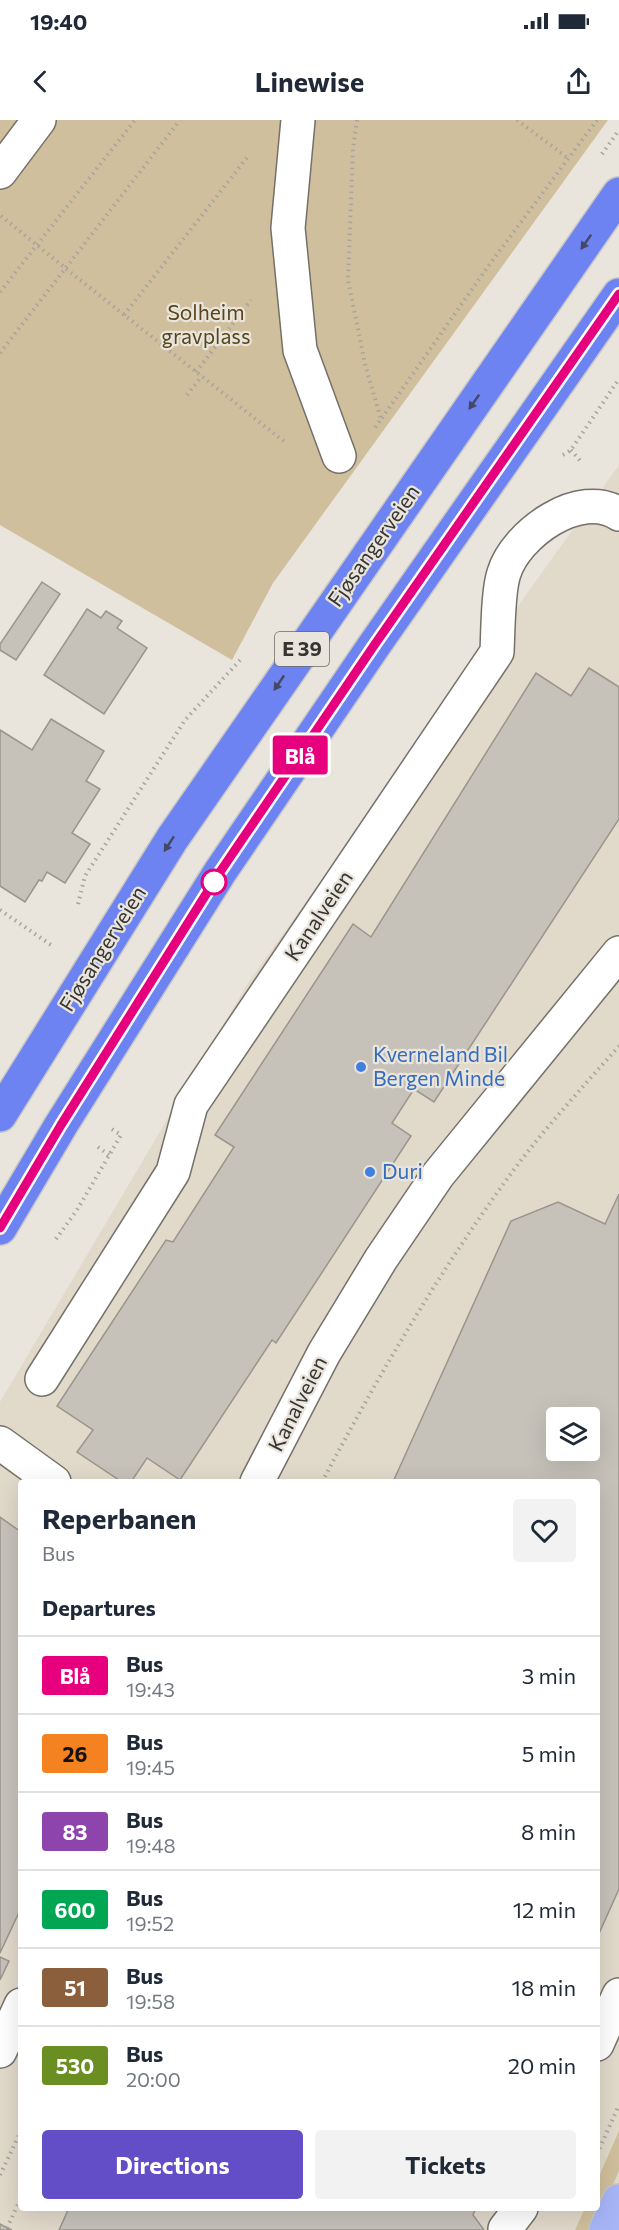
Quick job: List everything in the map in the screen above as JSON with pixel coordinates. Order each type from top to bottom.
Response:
[{"type":"highway","name":"Fjøsangerveien","points":[[0,1115],[172,839],[619,194]]},
{"type":"highway","name":"E 39","points":[[0,1228],[61,1125],[220,872],[379,637],[619,295]]},
{"type":"main road","points":[[606,2230],[619,2201]]},
{"type":"lane","points":[[0,172],[39,120]]},
{"type":"lane","points":[[298,120],[288,228],[300,350],[339,456]]},
{"type":"lane","name":"Kanalveien","points":[[42,1379],[173,1172],[191,1105],[497,652],[503,573],[513,556],[527,537],[556,516],[585,507],[612,510],[619,514]]},
{"type":"lane","name":"Kanalveien","points":[[259,1479],[324,1353],[381,1259],[438,1175],[619,953]]},
{"type":"lane","points":[[0,1443],[50,1479]]},
{"type":"lane","points":[[600,2037],[619,1995]]},
{"type":"lane","points":[[0,2051],[18,2012]]},
{"type":"path","points":[[0,292],[135,120]]},
{"type":"path","points":[[0,353],[180,120]]},
{"type":"path","points":[[357,120],[353,149],[348,280],[365,364],[381,419]]},
{"type":"path","points":[[517,120],[569,159]]},
{"type":"path","points":[[0,214],[320,470],[339,456],[361,450],[489,265],[597,120]]},
{"type":"path","points":[[124,315],[255,148]]},
{"type":"path","points":[[196,372],[290,250]]},
{"type":"path","points":[[187,395],[202,376]]},
{"type":"path","points":[[0,910],[55,948]]},
{"type":"path","points":[[324,1479],[417,1313],[464,1240],[512,1173],[619,1046]]},
{"type":"path","points":[[98,1146],[110,1155]]},
{"type":"path","points":[[600,2147],[619,2105]]},
{"type":"path","points":[[0,2175],[18,2137]]},
{"type":"path","points":[[7,2228],[18,2204]]},
{"type":"shaded area","points":[[619,465],[619,2230],[0,2230],[0,1402],[248,983]]},
{"type":"green space","name":"Solheim gravplass","points":[[0,120],[608,120],[273,583],[232,660],[0,525]]},
{"type":"green space","points":[[619,2131],[619,2171],[593,2230],[575,2230],[584,2211],[600,2211],[600,2174]]},
{"type":"building","points":[[42,582],[60,594],[16,660],[0,650],[0,644]]},
{"type":"building","points":[[87,609],[101,618],[106,611],[122,621],[117,628],[147,648],[104,714],[44,675]]},
{"type":"building","points":[[589,668],[619,687],[619,819],[434,1102],[414,1089],[392,1123],[411,1136],[276,1343],[272,1340],[181,1479],[147,1458],[133,1479],[118,1479],[77,1452],[93,1430],[57,1406],[166,1240],[173,1242],[234,1147],[215,1135],[353,924],[371,937],[536,673],[571,696]]},
{"type":"building","points":[[51,719],[104,751],[86,781],[100,789],[72,833],[90,844],[65,883],[47,872],[25,902],[0,886],[0,730],[32,750]]},
{"type":"building","points":[[619,1194],[619,1889],[600,1931],[600,1479],[394,1479],[511,1221],[558,1202],[605,1224]]},
{"type":"building","points":[[0,1517],[18,1530],[18,1914],[0,1953]]},
{"type":"building","points":[[0,1957],[9,1961],[0,1980]]},
{"type":"building","points":[[68,2211],[475,2211],[473,2215],[484,2230],[59,2230]]},
{"type":"building","points":[[0,2224],[7,2228],[12,2230],[0,2230]]},
{"type":"bus line","name":"Blå","points":[[0,1228],[61,1125],[220,872],[373,647],[619,294]]},
{"type":"place","name":"Kverneland Bil Bergen Minde","points":[[361,1067]]},
{"type":"place","name":"Duri","points":[[370,1172]]}]
